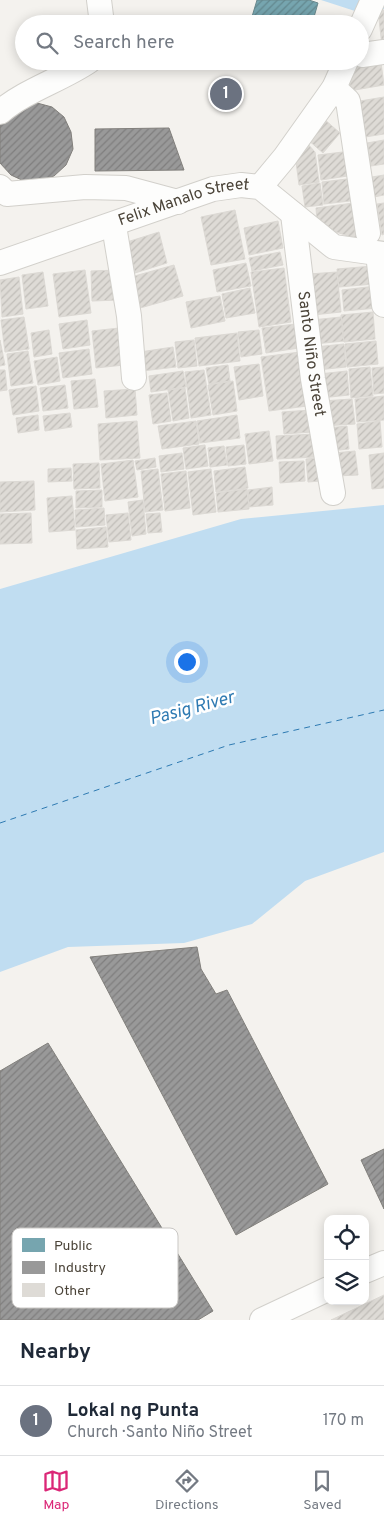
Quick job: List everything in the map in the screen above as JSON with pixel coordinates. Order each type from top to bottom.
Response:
[{"type":"street","points":[[98,0],[100,15]]},
{"type":"street","points":[[0,112],[11,103],[76,70]]},
{"type":"street","points":[[260,187],[285,157],[334,88],[351,70]]},
{"type":"street","points":[[334,88],[348,102],[377,247],[384,305]]},
{"type":"street","name":"Felix Manalo Street","points":[[0,264],[114,226],[213,190],[241,184],[260,187],[334,247],[377,247]]},
{"type":"street","points":[[0,187],[7,194],[86,187],[126,188],[178,202]]},
{"type":"street","name":"Santo Niño Street","points":[[293,214],[313,379],[333,493]]},
{"type":"street","points":[[114,226],[129,316],[134,378]]},
{"type":"street","points":[[369,1269],[384,1263]]},
{"type":"street","points":[[262,1320],[324,1291]]},
{"type":"water","points":[[321,0],[384,0],[384,9],[358,12]]},
{"type":"water","name":"Pasig River","points":[[384,505],[384,852],[305,881],[252,924],[184,943],[68,947],[0,972],[0,589],[241,519]]},
{"type":"building: Public","points":[[257,0],[309,0],[318,3],[315,15],[252,15]]},
{"type":"building: Industry","points":[[37,103],[52,107],[64,117],[71,132],[73,149],[66,165],[54,176],[38,182],[24,181],[11,175],[0,163],[0,122],[21,105]]},
{"type":"building: Industry","points":[[169,128],[184,170],[95,171],[95,129]]},
{"type":"building: Industry","points":[[197,947],[201,969],[216,994],[227,990],[328,1184],[236,1235],[90,957]]},
{"type":"building: Industry","points":[[48,1043],[162,1228],[12,1228],[12,1308],[178,1308],[178,1254],[213,1311],[198,1320],[0,1320],[0,1071]]},
{"type":"building: Industry","points":[[384,1149],[384,1209],[361,1160]]},
{"type":"building: Other","points":[[378,10],[384,10],[384,46],[382,46]]},
{"type":"building: Other","points":[[380,55],[384,85],[349,91],[352,70],[369,70],[369,57]]},
{"type":"building: Other","points":[[384,97],[384,134],[365,137],[360,101]]},
{"type":"building: Other","points":[[324,119],[340,133],[323,153],[307,139]]},
{"type":"building: Other","points":[[384,140],[384,164],[371,166],[367,143]]},
{"type":"building: Other","points":[[306,142],[315,152],[319,182],[299,185],[295,154]]},
{"type":"building: Other","points":[[351,151],[354,175],[321,180],[318,155]]},
{"type":"building: Other","points":[[384,175],[384,195],[374,197],[372,177]]},
{"type":"building: Other","points":[[355,178],[358,200],[324,204],[322,182]]},
{"type":"building: Other","points":[[320,183],[323,205],[305,207],[302,186]]},
{"type":"building: Other","points":[[361,202],[366,237],[354,238],[327,229],[317,221],[316,208]]},
{"type":"building: Other","points":[[384,203],[384,234],[382,235],[377,204]]},
{"type":"building: Other","points":[[235,210],[245,259],[211,265],[201,217]]},
{"type":"building: Other","points":[[278,221],[283,248],[249,255],[244,228]]},
{"type":"building: Other","points":[[159,232],[167,263],[135,273],[127,242]]},
{"type":"building: Other","points":[[280,252],[283,265],[252,271],[249,258]]},
{"type":"building: Other","points":[[246,263],[251,286],[217,292],[213,270]]},
{"type":"building: Other","points":[[174,265],[183,296],[140,308],[131,277]]},
{"type":"building: Other","points":[[373,266],[374,284],[339,287],[337,269]]},
{"type":"building: Other","points":[[284,268],[291,322],[259,327],[251,272]]},
{"type":"building: Other","points":[[85,270],[91,313],[59,317],[53,274]]},
{"type":"building: Other","points":[[118,270],[119,300],[92,301],[91,271]]},
{"type":"building: Other","points":[[43,272],[48,306],[26,309],[22,275]]},
{"type":"building: Other","points":[[337,272],[341,312],[313,315],[309,274]]},
{"type":"building: Other","points":[[19,277],[23,314],[2,317],[0,280]]},
{"type":"building: Other","points":[[376,286],[378,308],[344,311],[342,290]]},
{"type":"building: Other","points":[[250,288],[255,313],[226,318],[222,294]]},
{"type":"building: Other","points":[[220,296],[225,321],[191,328],[186,302]]},
{"type":"building: Other","points":[[373,312],[375,339],[344,342],[341,315]]},
{"type":"building: Other","points":[[24,317],[29,349],[5,352],[1,320]]},
{"type":"building: Other","points":[[341,317],[344,341],[314,344],[312,320]]},
{"type":"building: Other","points":[[87,320],[90,345],[63,349],[59,324]]},
{"type":"building: Other","points":[[296,324],[299,348],[266,353],[262,328]]},
{"type":"building: Other","points":[[119,328],[124,365],[96,368],[92,331]]},
{"type":"building: Other","points":[[49,330],[52,354],[34,357],[31,333]]},
{"type":"building: Other","points":[[259,330],[262,354],[241,357],[238,332]]},
{"type":"building: Other","points":[[237,333],[240,361],[199,366],[195,338]]},
{"type":"building: Other","points":[[0,340],[5,365],[0,366]]},
{"type":"building: Other","points":[[194,340],[197,366],[178,368],[175,342]]},
{"type":"building: Other","points":[[376,341],[378,364],[347,367],[345,344]]},
{"type":"building: Other","points":[[344,344],[346,367],[317,370],[315,347]]},
{"type":"building: Other","points":[[173,347],[176,367],[142,371],[140,352]]},
{"type":"building: Other","points":[[89,349],[92,374],[63,378],[59,353]]},
{"type":"building: Other","points":[[28,351],[33,383],[11,386],[7,354]]},
{"type":"building: Other","points":[[300,352],[307,406],[269,411],[261,357]]},
{"type":"building: Other","points":[[57,357],[60,381],[38,385],[34,361]]},
{"type":"building: Other","points":[[259,364],[263,396],[239,400],[234,367]]},
{"type":"building: Other","points":[[228,365],[230,381],[209,384],[206,368]]},
{"type":"building: Other","points":[[370,367],[373,396],[351,398],[349,369]]},
{"type":"building: Other","points":[[384,367],[384,393],[374,394],[372,368]]},
{"type":"building: Other","points":[[0,370],[5,370],[7,390],[0,391]]},
{"type":"building: Other","points":[[204,370],[211,415],[191,418],[185,372]]},
{"type":"building: Other","points":[[183,371],[186,387],[151,392],[149,376]]},
{"type":"building: Other","points":[[347,371],[349,395],[321,398],[319,374]]},
{"type":"building: Other","points":[[95,379],[98,407],[74,409],[71,381]]},
{"type":"building: Other","points":[[233,381],[237,411],[213,415],[208,385]]},
{"type":"building: Other","points":[[65,385],[68,408],[43,411],[40,388]]},
{"type":"building: Other","points":[[36,386],[39,411],[13,415],[9,390]]},
{"type":"building: Other","points":[[185,388],[189,418],[173,421],[168,390]]},
{"type":"building: Other","points":[[135,389],[137,415],[106,418],[104,391]]},
{"type":"building: Other","points":[[167,393],[171,421],[153,424],[149,395]]},
{"type":"building: Other","points":[[384,396],[384,420],[357,422],[355,399]]},
{"type":"building: Other","points":[[352,399],[355,424],[324,426],[322,401]]},
{"type":"building: Other","points":[[311,410],[312,432],[284,434],[282,412]]},
{"type":"building: Other","points":[[70,413],[72,427],[45,431],[43,416]]},
{"type":"building: Other","points":[[38,415],[39,430],[18,433],[16,418]]},
{"type":"building: Other","points":[[237,415],[240,438],[200,443],[197,421]]},
{"type":"building: Other","points":[[137,421],[140,458],[100,460],[98,424]]},
{"type":"building: Other","points":[[196,421],[199,444],[162,449],[158,426]]},
{"type":"building: Other","points":[[380,421],[382,447],[359,449],[357,424]]},
{"type":"building: Other","points":[[347,426],[349,449],[329,451],[327,428]]},
{"type":"building: Other","points":[[269,431],[273,461],[249,464],[245,434]]},
{"type":"building: Other","points":[[314,434],[316,457],[277,459],[276,436]]},
{"type":"building: Other","points":[[205,445],[208,466],[186,469],[183,448]]},
{"type":"building: Other","points":[[244,445],[246,464],[228,466],[226,447]]},
{"type":"building: Other","points":[[224,446],[227,465],[210,467],[208,448]]},
{"type":"building: Other","points":[[355,451],[358,475],[336,476],[334,453]]},
{"type":"building: Other","points":[[182,453],[184,469],[161,472],[159,456]]},
{"type":"building: Other","points":[[384,453],[384,488],[372,489],[369,455]]},
{"type":"building: Other","points":[[155,458],[156,467],[137,470],[135,461]]},
{"type":"building: Other","points":[[318,458],[320,481],[308,482],[306,459]]},
{"type":"building: Other","points":[[133,460],[138,497],[105,501],[101,464]]},
{"type":"building: Other","points":[[304,461],[305,481],[280,483],[279,462]]},
{"type":"building: Other","points":[[99,463],[100,488],[74,489],[73,464]]},
{"type":"building: Other","points":[[245,467],[248,488],[216,492],[214,471]]},
{"type":"building: Other","points":[[71,468],[72,481],[48,482],[48,469]]},
{"type":"building: Other","points":[[158,469],[163,510],[145,512],[141,471]]},
{"type":"building: Other","points":[[211,469],[216,512],[193,515],[188,472]]},
{"type":"building: Other","points":[[186,471],[190,508],[165,511],[161,474]]},
{"type":"building: Other","points":[[34,481],[35,510],[0,512],[0,482]]},
{"type":"building: Other","points":[[272,487],[273,505],[249,507],[248,490]]},
{"type":"building: Other","points":[[247,489],[249,509],[218,512],[216,493]]},
{"type":"building: Other","points":[[102,490],[102,507],[76,508],[76,491]]},
{"type":"building: Other","points":[[72,496],[75,530],[49,532],[47,498]]},
{"type":"building: Other","points":[[143,500],[146,534],[132,536],[128,502]]},
{"type":"building: Other","points":[[104,508],[105,525],[76,527],[75,510]]},
{"type":"building: Other","points":[[31,513],[32,543],[0,544],[0,514]]},
{"type":"building: Other","points":[[128,513],[131,540],[109,542],[106,515]]},
{"type":"building: Other","points":[[160,513],[162,532],[148,533],[146,514]]},
{"type":"building: Other","points":[[106,527],[108,547],[77,549],[76,530]]},
{"type":"building: Other","points":[[384,1295],[384,1320],[331,1320],[363,1305],[369,1305],[369,1302]]},
{"type":"ferry route","points":[[0,823],[229,745],[384,710]]},
{"type":"place","name":"Lokal ng Punta","points":[[226,94]]}]
